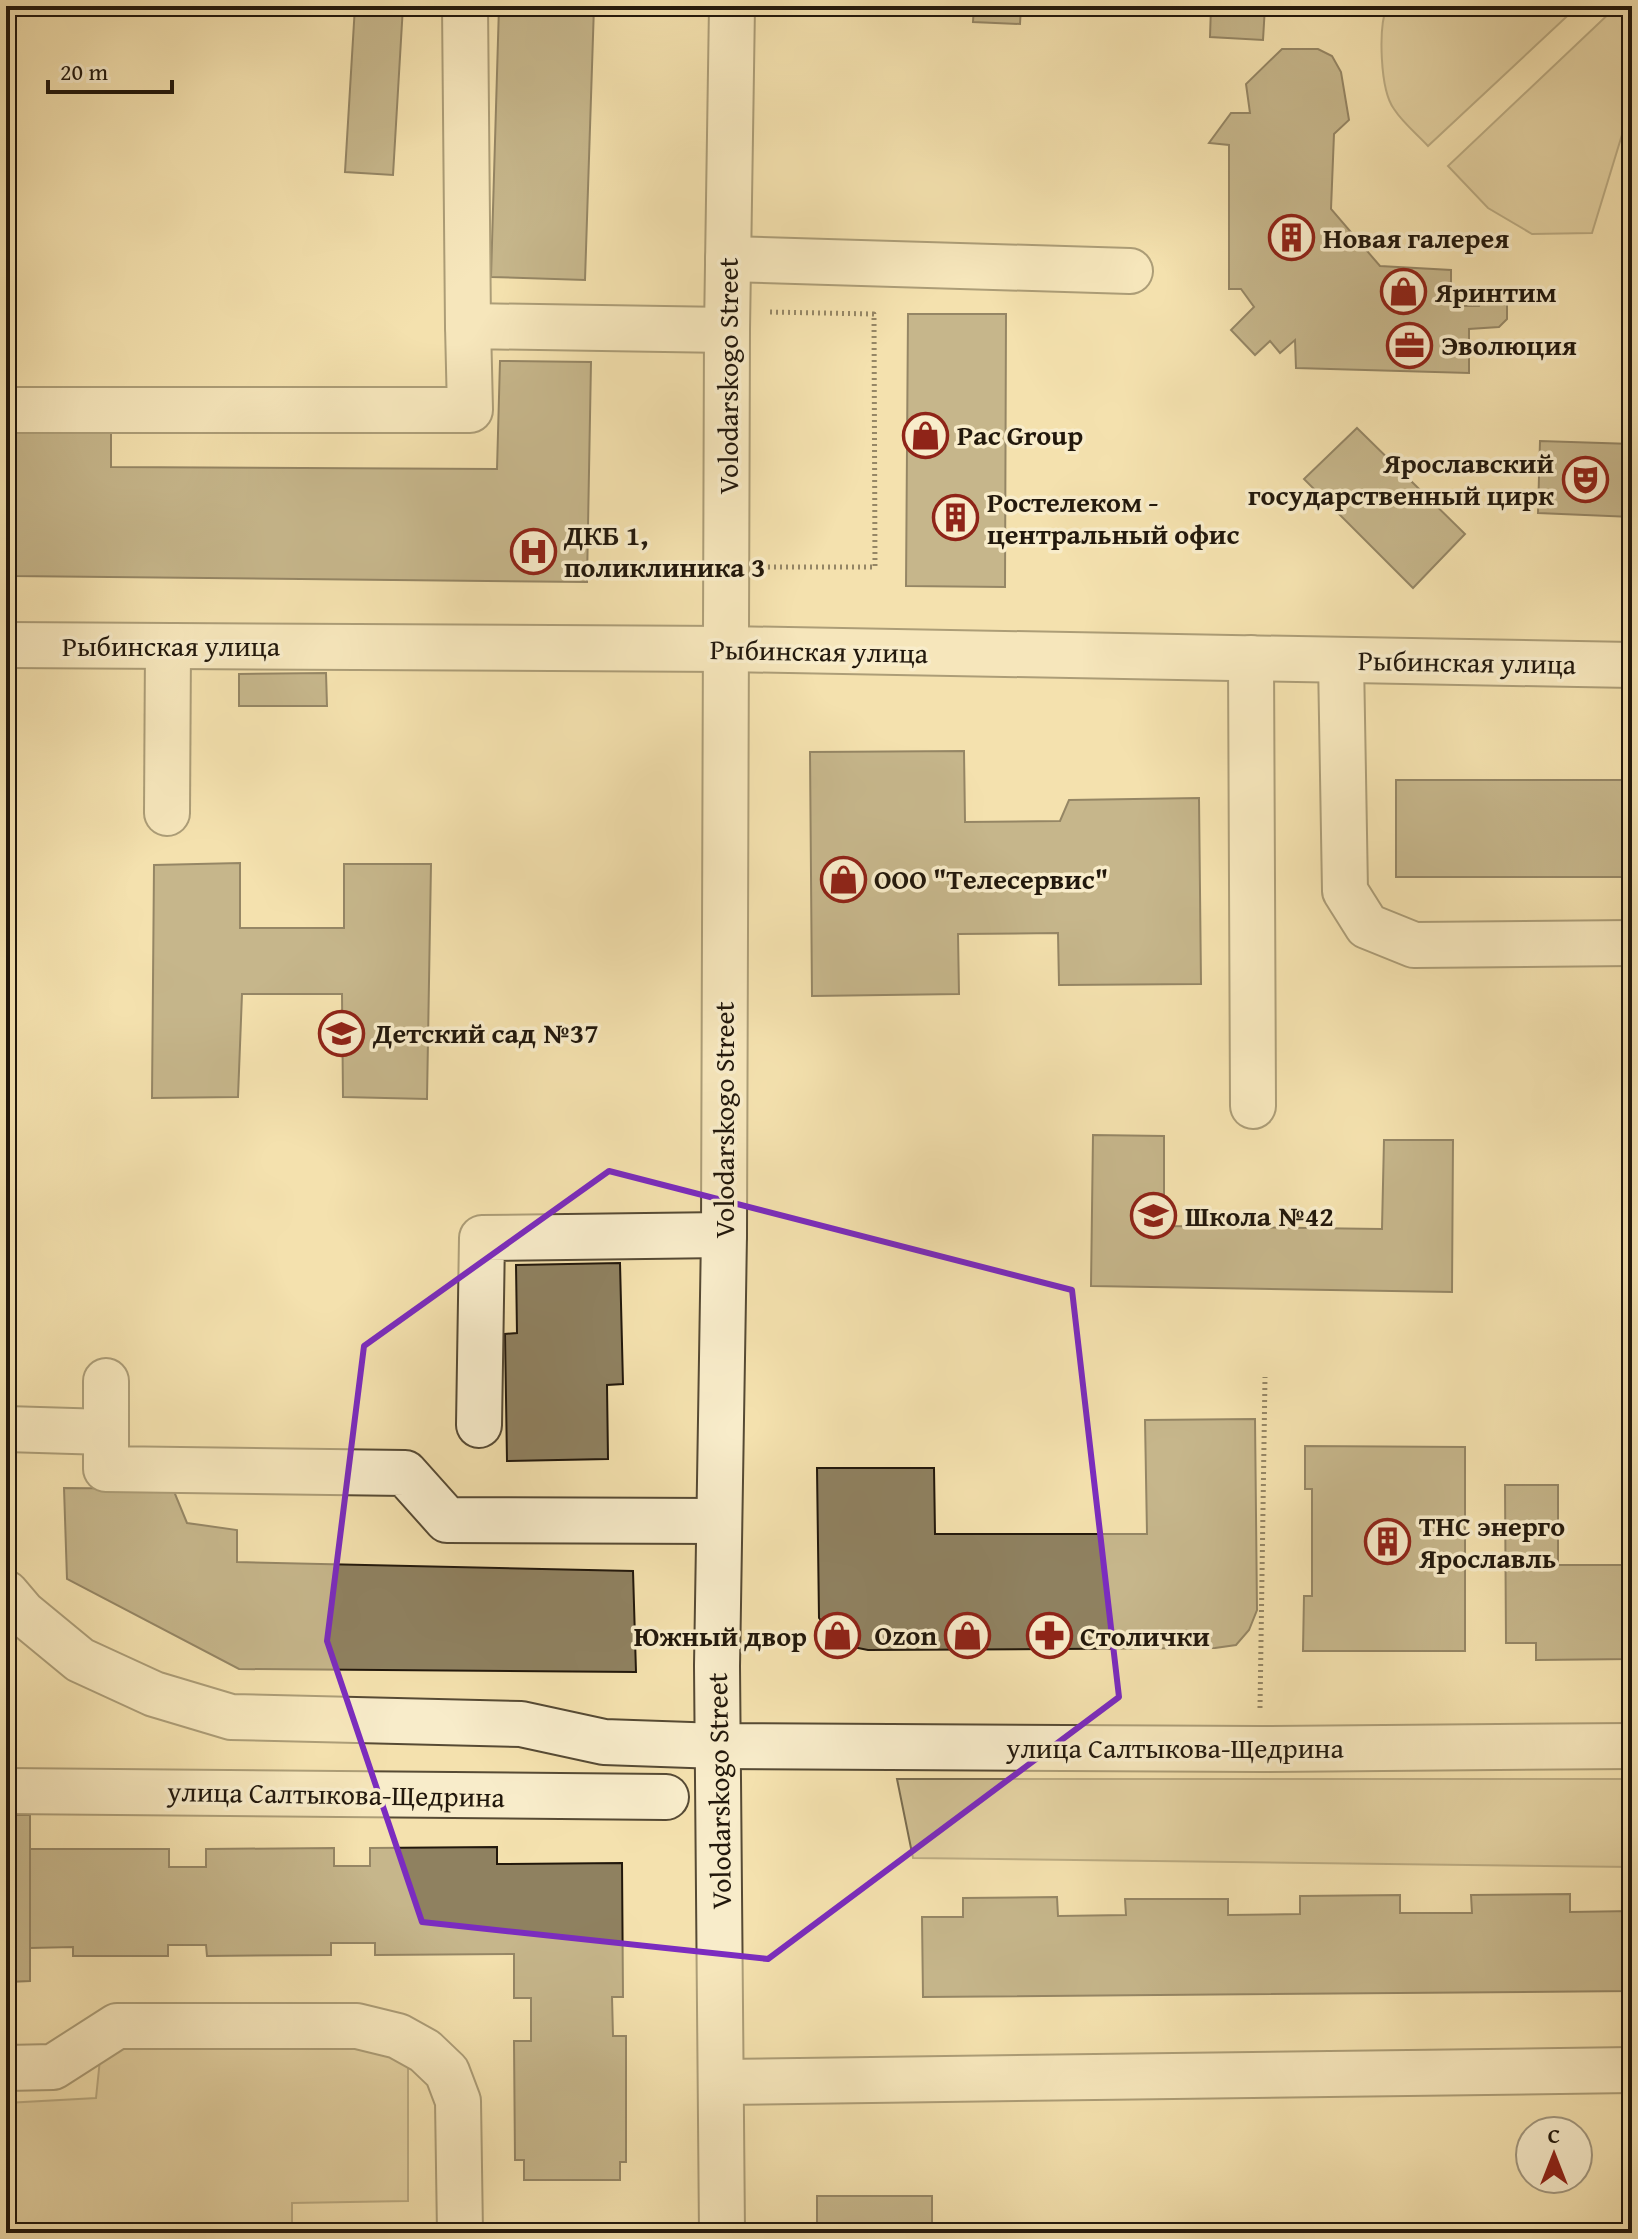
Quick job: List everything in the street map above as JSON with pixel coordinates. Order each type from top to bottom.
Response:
[{"type":"street","points":[[6,410],[470,410],[465,6]]},
{"type":"street","name":"Volodarskogo Street","points":[[722,2233],[718,1521],[724,1235],[727,649],[746,321],[728,259],[732,6]]},
{"type":"street","points":[[728,259],[1130,271]]},
{"type":"street","points":[[468,326],[746,321]]},
{"type":"street","name":"Рыбинская улица","points":[[6,645],[727,649],[1632,665]]},
{"type":"street","points":[[167,813],[168,647]]},
{"type":"street","points":[[1251,658],[1253,1106]]},
{"type":"street","points":[[1341,660],[1345,891],[1367,926],[1414,945],[1632,943]]},
{"type":"street","points":[[479,1425],[482,1238],[724,1235]]},
{"type":"street","points":[[106,1381],[106,1469],[405,1473],[447,1520],[718,1521]]},
{"type":"street","points":[[6,1429],[106,1432]]},
{"type":"street","name":"улица Салтыкова-Щедрина","points":[[6,1593],[23,1613],[80,1660],[154,1694],[231,1717],[521,1724],[604,1742],[719,1746],[1260,1749],[1632,1746]]},
{"type":"street","name":"улица Салтыкова-Щедрина","points":[[6,1791],[666,1797]]},
{"type":"street","points":[[6,2068],[53,2067],[117,2026],[357,2026],[398,2036],[425,2051],[447,2072],[458,2101],[460,2233]]},
{"type":"street","points":[[721,2082],[1632,2070]]},
{"type":"path","points":[[746,321],[874,314],[875,567],[764,567]]},
{"type":"path","points":[[1260,1749],[1265,1377]]},
{"type":"highlighted area","points":[[609,1171],[1072,1290],[1119,1697],[768,1959],[422,1922],[327,1641],[364,1346]]},
{"type":"shaded area","points":[[1387,6],[1578,6],[1428,146],[1406,124],[1389,100],[1383,74],[1382,43]]},
{"type":"shaded area","points":[[1617,6],[1632,6],[1632,102],[1592,233],[1532,234],[1488,208],[1448,166]]},
{"type":"shaded area","points":[[897,1779],[1632,1779],[1632,1867],[913,1858]]},
{"type":"shaded area","points":[[102,2040],[408,2042],[408,2201],[292,2203],[292,2233],[6,2233],[6,2103],[96,2098]]},
{"type":"building","points":[[355,6],[403,6],[393,175],[345,172]]},
{"type":"building","points":[[499,6],[594,6],[585,280],[491,277]]},
{"type":"building","points":[[974,6],[1021,6],[1020,24],[973,22]]},
{"type":"building","points":[[1211,6],[1265,6],[1263,40],[1210,37]]},
{"type":"building","name":"Новая галерея","points":[[1282,49],[1318,49],[1332,56],[1341,72],[1349,120],[1334,134],[1331,209],[1380,266],[1451,270],[1451,306],[1479,306],[1482,296],[1495,296],[1507,304],[1507,319],[1499,327],[1469,329],[1469,373],[1296,368],[1295,340],[1280,353],[1270,341],[1255,355],[1231,330],[1254,307],[1241,289],[1229,289],[1229,145],[1209,143],[1231,113],[1250,113],[1246,84]]},
{"type":"building","name":"Ростелеком - центральный офис","points":[[908,314],[1006,314],[1005,587],[906,586]]},
{"type":"building","points":[[500,361],[591,362],[587,582],[12,576],[12,431],[111,432],[111,467],[497,469]]},
{"type":"building","points":[[1357,428],[1465,534],[1413,588],[1304,479]]},
{"type":"building","name":"Ярославский государственный цирк","points":[[1540,441],[1632,444],[1632,517],[1538,513]]},
{"type":"building","points":[[326,673],[327,706],[239,706],[239,674]]},
{"type":"building","points":[[964,751],[965,822],[1060,821],[1069,800],[1199,798],[1201,984],[1059,985],[1058,933],[958,934],[959,994],[812,996],[810,752]]},
{"type":"building","points":[[1396,780],[1632,780],[1632,877],[1396,877]]},
{"type":"building","points":[[240,863],[240,928],[344,928],[344,864],[431,864],[427,1099],[343,1097],[342,994],[242,994],[238,1097],[152,1098],[154,865]]},
{"type":"building","points":[[1093,1135],[1164,1136],[1164,1226],[1382,1229],[1384,1140],[1453,1140],[1452,1292],[1091,1286]]},
{"type":"building","points":[[620,1263],[623,1384],[607,1385],[608,1459],[507,1461],[505,1334],[517,1333],[516,1265]]},
{"type":"building","points":[[1255,1419],[1257,1610],[1249,1630],[1236,1645],[1215,1648],[868,1650],[848,1646],[831,1633],[819,1618],[817,1468],[934,1468],[935,1534],[1147,1534],[1145,1420]]},
{"type":"building","name":"ТНС энерго Ярославль","points":[[1305,1446],[1465,1447],[1465,1651],[1303,1651],[1304,1596],[1312,1596],[1312,1489],[1305,1489]]},
{"type":"building","points":[[1505,1485],[1558,1485],[1558,1565],[1632,1565],[1632,1659],[1536,1660],[1536,1643],[1506,1643]]},
{"type":"building","points":[[64,1488],[173,1489],[187,1523],[237,1530],[237,1562],[633,1571],[636,1672],[239,1669],[67,1579]]},
{"type":"building","points":[[6,1815],[30,1815],[30,1981],[8,1982],[8,1998],[6,1998]]},
{"type":"building","points":[[497,1847],[497,1864],[622,1863],[623,1997],[612,1997],[613,2036],[626,2036],[626,2162],[620,2162],[620,2180],[524,2180],[524,2160],[515,2160],[514,2041],[531,2041],[531,1998],[514,1998],[514,1954],[375,1955],[375,1943],[331,1943],[331,1955],[207,1956],[206,1945],[168,1945],[168,1956],[73,1956],[73,1947],[30,1948],[30,1849],[169,1849],[169,1867],[206,1867],[206,1849],[334,1848],[334,1866],[370,1866],[370,1848]]},
{"type":"building","points":[[1570,1894],[1570,1912],[1632,1911],[1632,1991],[923,1997],[922,1917],[963,1917],[963,1898],[1057,1897],[1058,1916],[1126,1915],[1125,1899],[1228,1899],[1228,1915],[1300,1914],[1300,1896],[1400,1895],[1400,1913],[1472,1913],[1471,1895]]},
{"type":"building","points":[[817,2196],[932,2196],[932,2233],[817,2233]]},
{"type":"place","name":"Новая галерея","points":[[1292,238]]},
{"type":"place","name":"Яринтим","points":[[1404,292]]},
{"type":"place","name":"Эволюция","points":[[1410,345]]},
{"type":"place","name":"Pac Group","points":[[926,435]]},
{"type":"place","name":"Ярославский государственный цирк","points":[[1585,479]]},
{"type":"place","name":"Ростелеком - центральный офис","points":[[956,518]]},
{"type":"place","name":"ДКБ 1, поликлиника 3","points":[[533,551]]},
{"type":"place","name":"ООО \"Телесервис\"","points":[[843,879]]},
{"type":"place","name":"Детский сад №37","points":[[342,1033]]},
{"type":"place","name":"Школа №42","points":[[1154,1216]]},
{"type":"place","name":"ТНС энерго Ярославль","points":[[1388,1542]]},
{"type":"place","name":"Ozon","points":[[968,1635]]},
{"type":"place","name":"Южный двор","points":[[838,1636]]},
{"type":"place","name":"Столички","points":[[1049,1636]]}]
